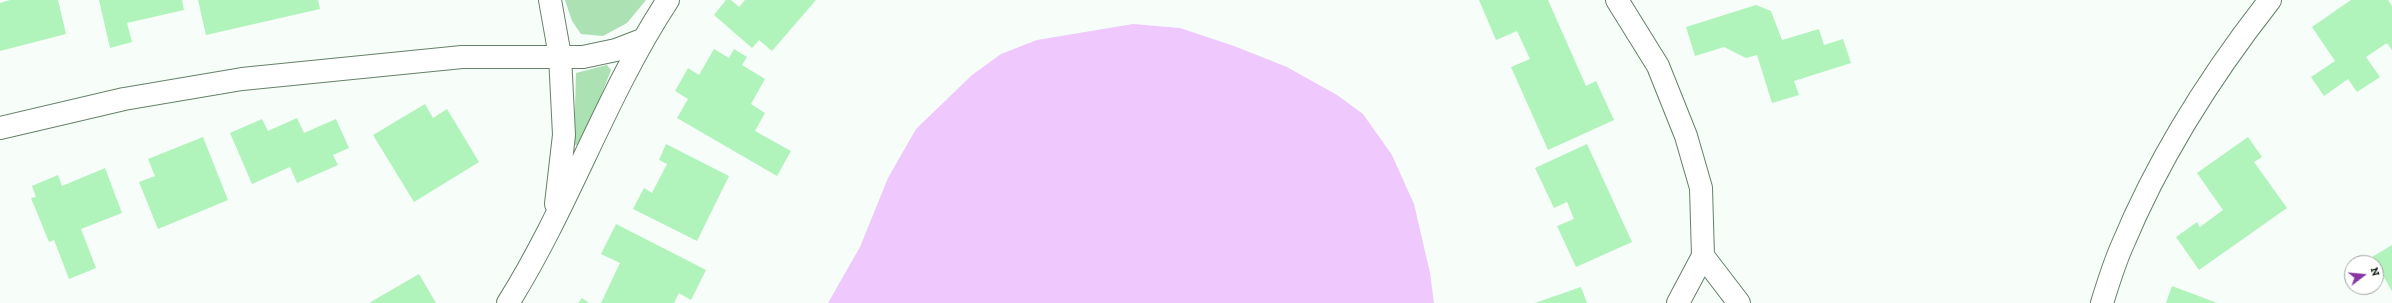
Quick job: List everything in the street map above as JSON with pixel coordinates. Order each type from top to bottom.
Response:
[{"type":"street","points":[[550,0],[560,56],[564,135],[554,221]]},
{"type":"street","points":[[508,303],[532,266],[642,40],[668,0]]},
{"type":"street","points":[[1617,0],[1658,66],[1686,136],[1701,188],[1703,256],[1678,303]]},
{"type":"street","points":[[2102,303],[2121,246],[2163,159],[2229,53],[2270,0]]},
{"type":"street","points":[[0,128],[124,99],[242,79],[462,57],[583,57],[610,52],[642,40]]},
{"type":"street","points":[[1703,256],[1739,303]]},
{"type":"green space","points":[[565,0],[646,0],[627,23],[603,36],[581,34],[572,21]]},
{"type":"green space","points":[[607,65],[611,70],[582,145],[574,145],[576,73]]},
{"type":"shaded area","points":[[1133,24],[1180,28],[1234,46],[1287,67],[1337,95],[1363,114],[1392,155],[1414,204],[1430,273],[1434,303],[828,303],[860,247],[888,178],[916,129],[972,75],[1001,54],[1037,40]]},
{"type":"building","points":[[10,0],[58,0],[66,34],[0,51],[0,3]]},
{"type":"building","points":[[99,0],[182,0],[184,10],[127,23],[132,42],[110,48]]},
{"type":"building","points":[[198,0],[318,0],[320,9],[206,35]]},
{"type":"building","points":[[726,0],[731,0],[739,7],[745,0],[816,0],[772,51],[759,40],[752,48],[714,15]]},
{"type":"building","points":[[1479,0],[1548,0],[1586,86],[1596,81],[1614,120],[1548,150],[1511,67],[1530,59],[1517,31],[1496,40]]},
{"type":"building","points":[[2351,0],[2388,0],[2392,6],[2392,50],[2387,43],[2366,57],[2380,77],[2357,92],[2348,79],[2324,96],[2311,77],[2335,61],[2312,27]]},
{"type":"building","points":[[1756,5],[1771,11],[1782,40],[1819,29],[1824,45],[1843,39],[1851,63],[1794,81],[1799,95],[1772,103],[1757,55],[1746,58],[1724,47],[1695,56],[1686,27]]},
{"type":"building","points":[[714,49],[729,58],[734,49],[747,57],[742,65],[765,79],[751,104],[765,113],[755,131],[791,151],[777,176],[677,118],[688,99],[675,91],[688,68],[699,75]]},
{"type":"building","points":[[425,104],[433,118],[447,109],[479,162],[414,202],[373,135]]},
{"type":"building","points":[[297,118],[304,133],[336,119],[349,148],[333,155],[338,165],[297,183],[290,167],[252,184],[230,133],[262,119],[268,131]]},
{"type":"building","points":[[203,137],[228,200],[158,229],[139,182],[155,176],[148,159]]},
{"type":"building","points":[[2248,137],[2262,157],[2254,162],[2287,208],[2199,270],[2176,237],[2197,222],[2200,227],[2223,210],[2197,173]]},
{"type":"building","points":[[666,144],[729,176],[697,241],[633,209],[644,188],[652,193],[667,164],[659,160]]},
{"type":"building","points":[[1587,144],[1632,242],[1576,267],[1557,226],[1574,219],[1567,202],[1554,208],[1535,168]]},
{"type":"building","points":[[105,168],[122,213],[81,229],[96,268],[69,279],[54,240],[49,242],[31,198],[36,197],[32,186],[58,175],[62,186]]},
{"type":"building","points":[[616,224],[706,270],[691,300],[679,293],[674,303],[601,303],[620,263],[601,254]]},
{"type":"building","points":[[2392,245],[2392,291],[2384,277],[2384,255],[2375,255]]},
{"type":"building","points":[[419,274],[436,303],[369,303]]},
{"type":"building","points":[[2172,286],[2217,303],[2166,303]]},
{"type":"building","points":[[1581,287],[1587,303],[1535,303]]},
{"type":"building","points":[[582,298],[589,303],[578,303]]}]
